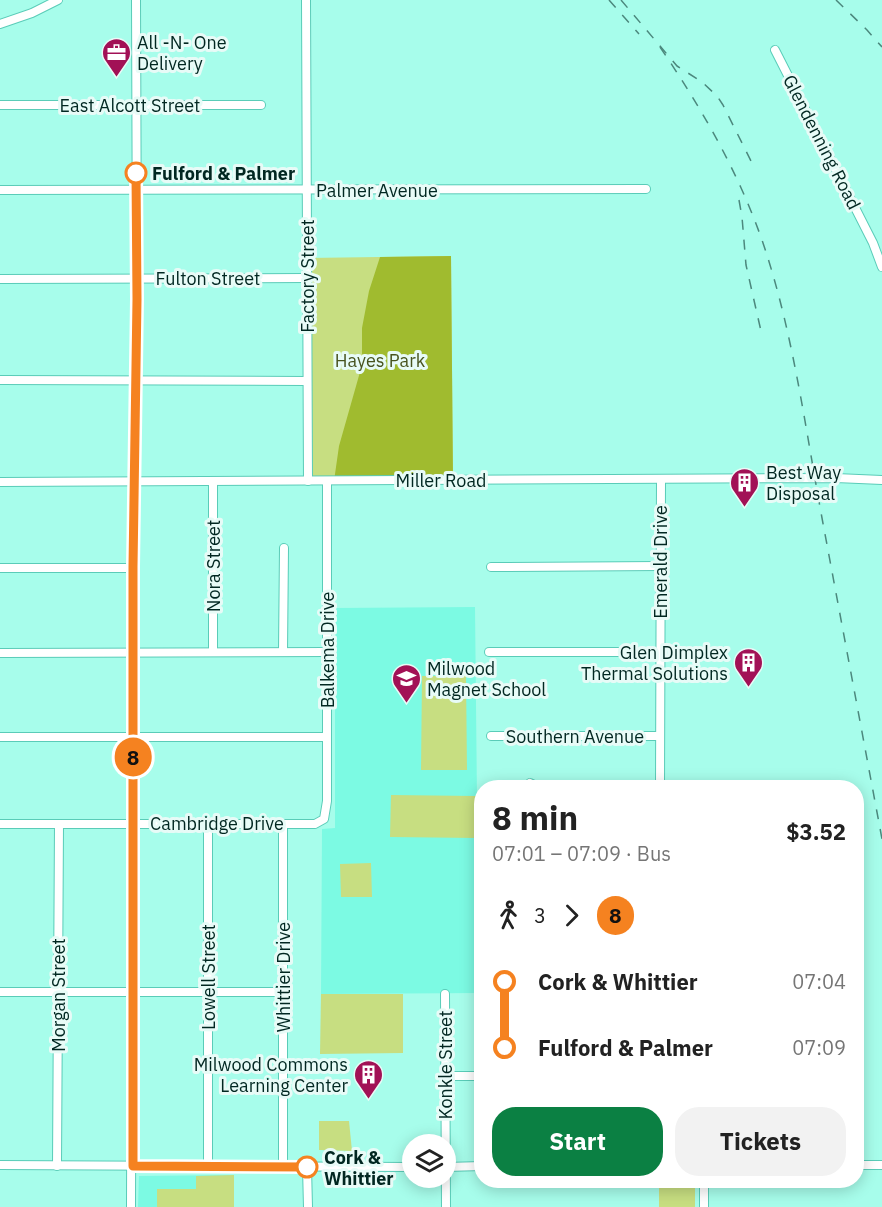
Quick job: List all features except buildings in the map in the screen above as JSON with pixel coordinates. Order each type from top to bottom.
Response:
[{"type":"street","points":[[0,24],[32,13],[58,0]]},
{"type":"street","points":[[132,1207],[133,567],[137,278],[136,0]]},
{"type":"street","name":"Factory Street","points":[[306,0],[308,481]]},
{"type":"street","name":"Glendenning Road","points":[[775,50],[873,243],[882,267]]},
{"type":"street","name":"East Alcott Street","points":[[0,105],[261,105]]},
{"type":"street","name":"Palmer Avenue","points":[[0,190],[646,189]]},
{"type":"street","name":"Fulton Street","points":[[0,279],[307,278]]},
{"type":"street","points":[[0,380],[307,381]]},
{"type":"street","name":"Miller Road","points":[[0,482],[823,478],[882,480]]},
{"type":"street","name":"Emerald Drive","points":[[660,780],[661,480]]},
{"type":"street","name":"Nora Street","points":[[213,481],[213,652]]},
{"type":"street","name":"Balkema Drive","points":[[324,819],[327,801],[327,481]]},
{"type":"street","points":[[283,652],[284,548]]},
{"type":"street","points":[[491,567],[661,566]]},
{"type":"street","points":[[0,568],[133,567]]},
{"type":"street","points":[[0,652],[327,652]]},
{"type":"street","points":[[489,652],[661,652]]},
{"type":"street","name":"Southern Avenue","points":[[491,736],[660,736]]},
{"type":"street","points":[[0,737],[326,737]]},
{"type":"street","name":"Cambridge Drive","points":[[0,824],[315,824],[324,819]]},
{"type":"street","name":"Lowell Street","points":[[208,823],[208,1167]]},
{"type":"street","name":"Morgan Street","points":[[57,1166],[59,824]]},
{"type":"street","name":"Whittier Drive","points":[[283,824],[283,1167]]},
{"type":"street","points":[[0,992],[283,992]]},
{"type":"street","name":"Konkle Street","points":[[445,994],[446,1134]]},
{"type":"street","points":[[446,1076],[474,1076]]},
{"type":"street","points":[[0,1166],[402,1167]]},
{"type":"street","points":[[456,1167],[474,1166]]},
{"type":"street","points":[[864,1166],[882,1166]]},
{"type":"street","points":[[307,1167],[308,1207]]},
{"type":"street","name":"Konkle Street","points":[[446,1188],[446,1207]]},
{"type":"street","points":[[704,1188],[704,1207]]},
{"type":"shaded area","name":"Milwood Magnet School","points":[[475,607],[477,780],[474,780],[474,993],[321,994],[322,829],[335,828],[335,608]]},
{"type":"shaded area","points":[[234,1175],[234,1207],[138,1207],[139,1176]]},
{"type":"green space","name":"Hayes Park","points":[[451,256],[453,480],[308,481],[307,258]]},
{"type":"green space","name":"Hayes Park","points":[[451,256],[453,480],[334,481],[339,446],[362,365],[362,328],[369,291],[380,257]]},
{"type":"green space","points":[[422,676],[466,676],[467,770],[421,770]]},
{"type":"green space","points":[[391,795],[474,796],[474,838],[390,837]]},
{"type":"green space","points":[[371,863],[372,897],[341,897],[340,864]]},
{"type":"green space","points":[[321,994],[403,994],[403,1053],[320,1054]]},
{"type":"green space","points":[[319,1121],[349,1121],[352,1151],[319,1150]]},
{"type":"green space","points":[[234,1175],[234,1207],[157,1207],[157,1189],[196,1189],[196,1176]]},
{"type":"green space","points":[[659,1188],[695,1188],[695,1207],[659,1207]]},
{"type":"railway","points":[[609,0],[639,34]]},
{"type":"railway","points":[[621,0],[677,66],[702,82],[717,96],[752,163]]},
{"type":"railway","points":[[836,0],[882,47]]},
{"type":"railway","points":[[660,47],[705,118],[731,167],[763,243],[773,277],[797,379],[882,839]]},
{"type":"railway","points":[[739,200],[746,265],[761,331]]},
{"type":"bus line","name":"8","points":[[136,173],[137,299],[133,567],[133,1166],[307,1167]]},
{"type":"place","name":"All -N- One Delivery","points":[[116,78]]},
{"type":"place","name":"Fulford & Palmer","points":[[136,173]]},
{"type":"place","name":"Best Way Disposal","points":[[745,508]]},
{"type":"place","name":"Glen Dimplex Thermal Solutions","points":[[749,688]]},
{"type":"place","name":"Milwood Magnet School","points":[[406,704]]},
{"type":"place","name":"Milwood Commons Learning Center","points":[[369,1100]]},
{"type":"place","name":"Cork & Whittier","points":[[307,1167]]}]
